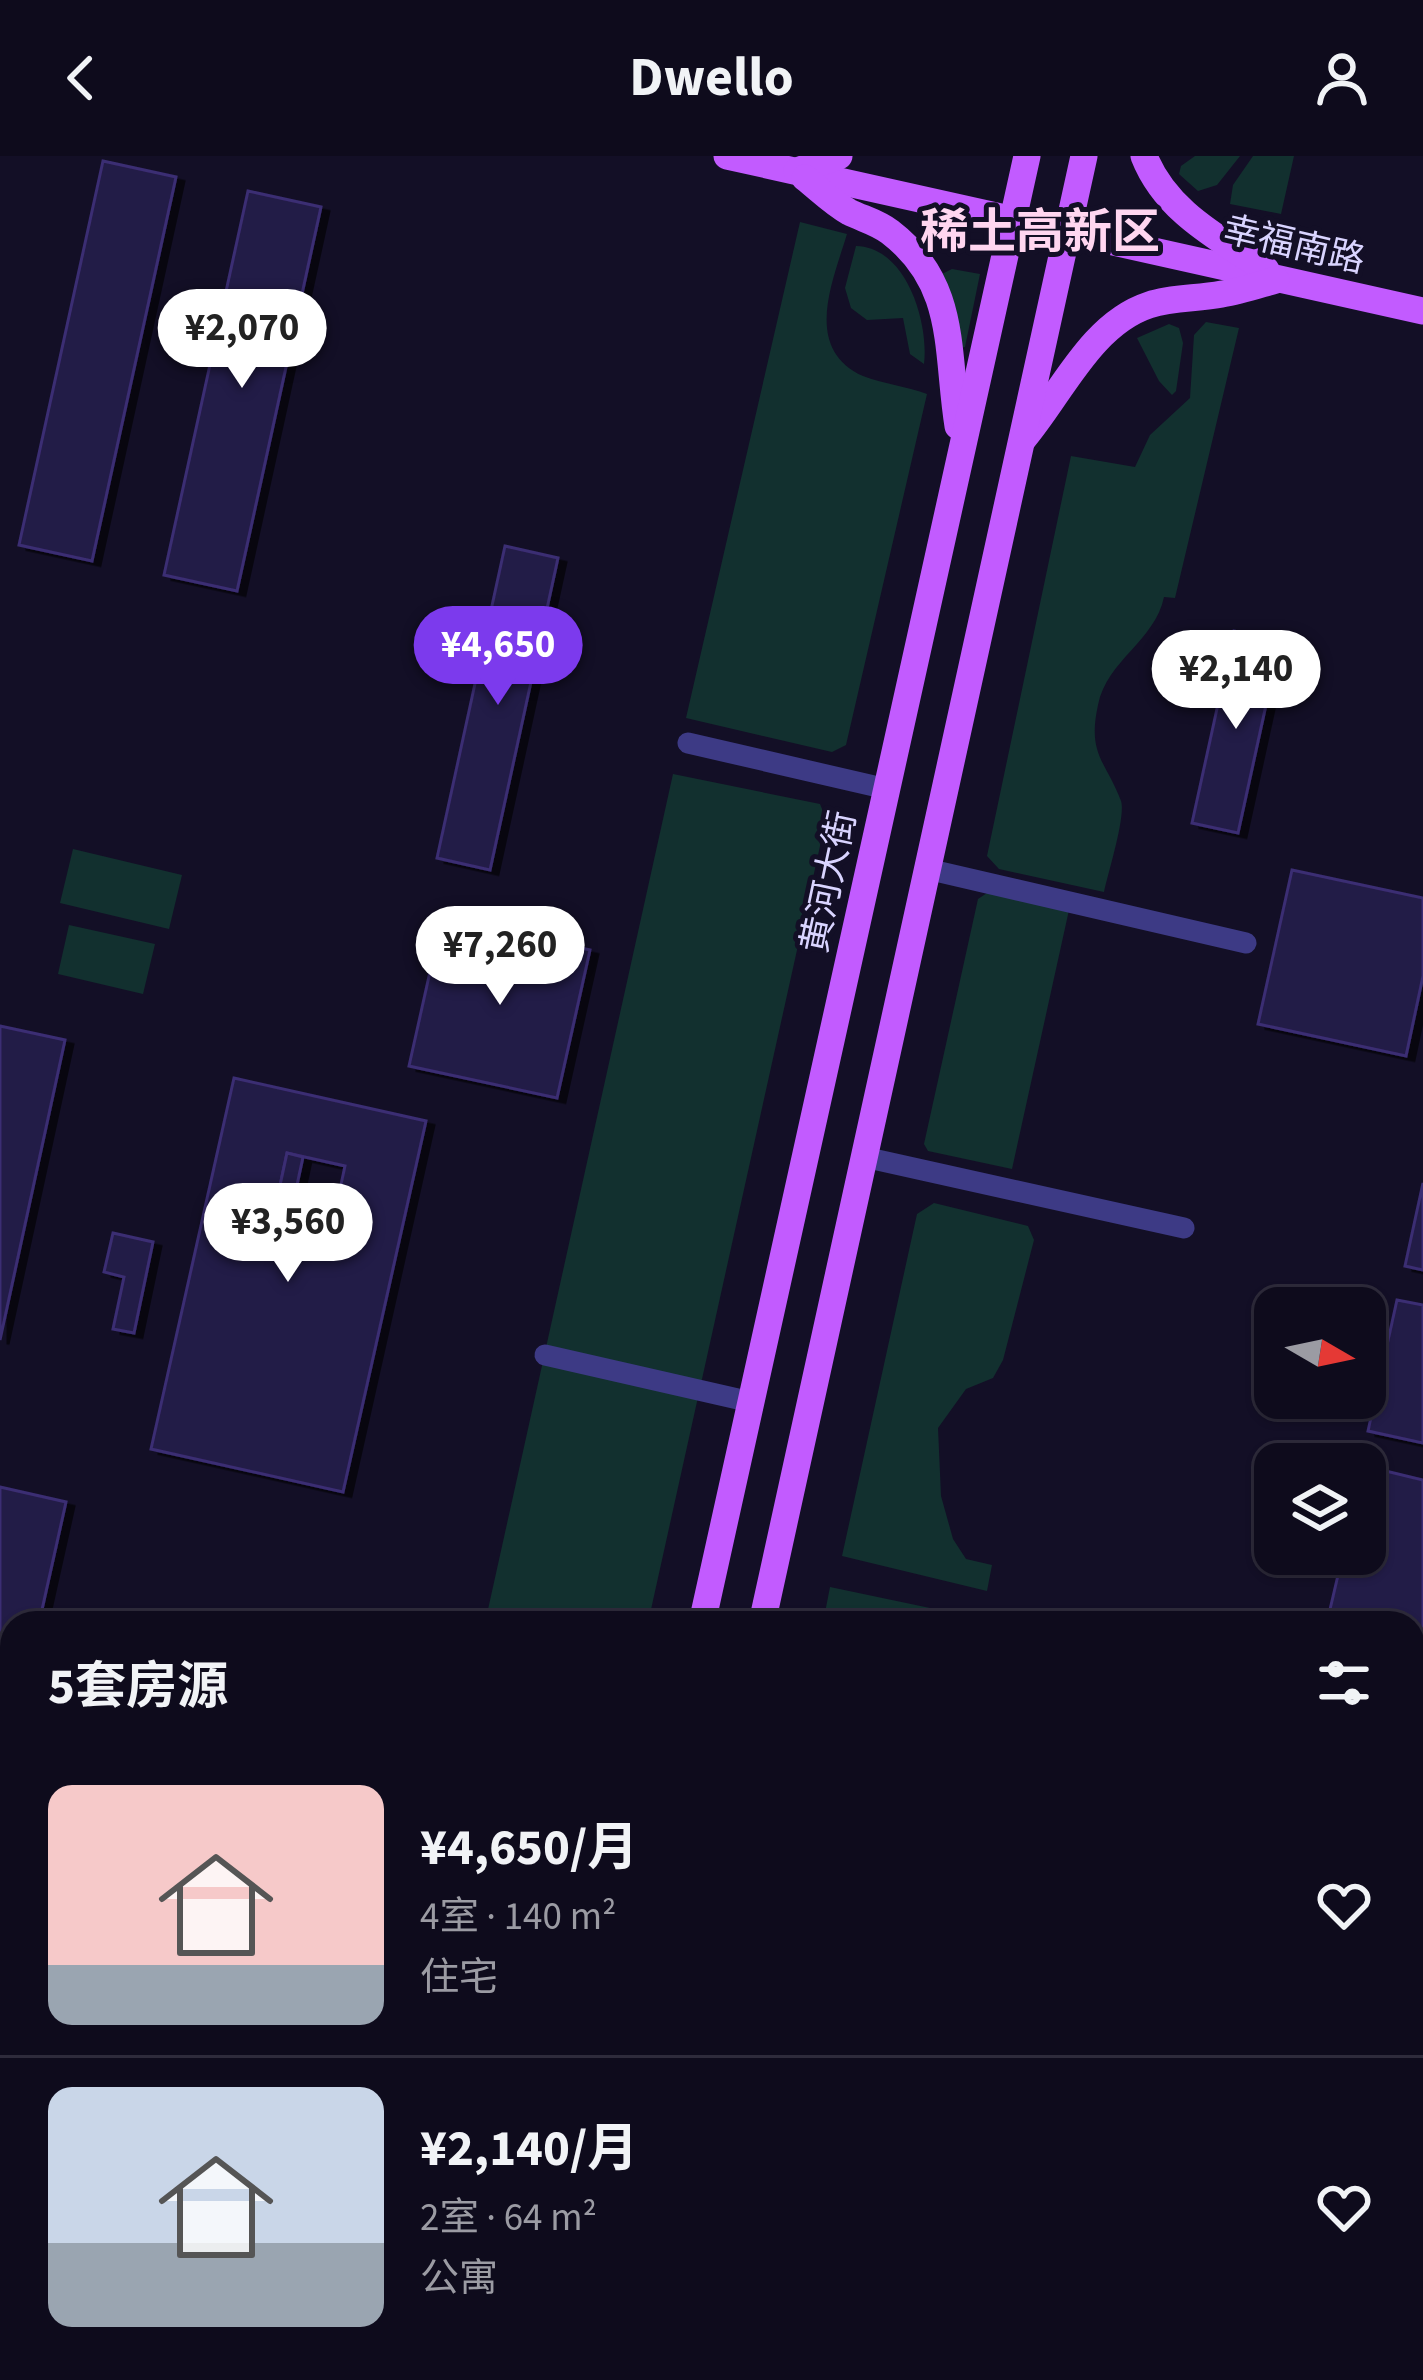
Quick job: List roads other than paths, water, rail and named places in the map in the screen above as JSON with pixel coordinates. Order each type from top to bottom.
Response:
[{"type":"main road","name":"幸福南路","points":[[727,156],[1423,311]]},
{"type":"main road","points":[[796,172],[839,156]]},
{"type":"main road","name":"黄河大街","points":[[705,1611],[1027,156]]},
{"type":"main road","points":[[765,1611],[1084,156]]},
{"type":"main road","points":[[1144,156],[1160,186],[1186,215],[1280,279]]},
{"type":"main road","points":[[796,172],[850,212],[886,229],[913,253],[932,279],[953,353],[962,449]]},
{"type":"main road","points":[[1022,441],[1087,351],[1128,314],[1168,299],[1218,295],[1280,279]]},
{"type":"lane","points":[[688,743],[887,789]]},
{"type":"lane","points":[[927,869],[1246,943]]},
{"type":"lane","points":[[864,1157],[1184,1228]]},
{"type":"lane","points":[[544,1355],[751,1402]]},
{"type":"district","name":"稀土高新区","points":[[1040,233]]}]
